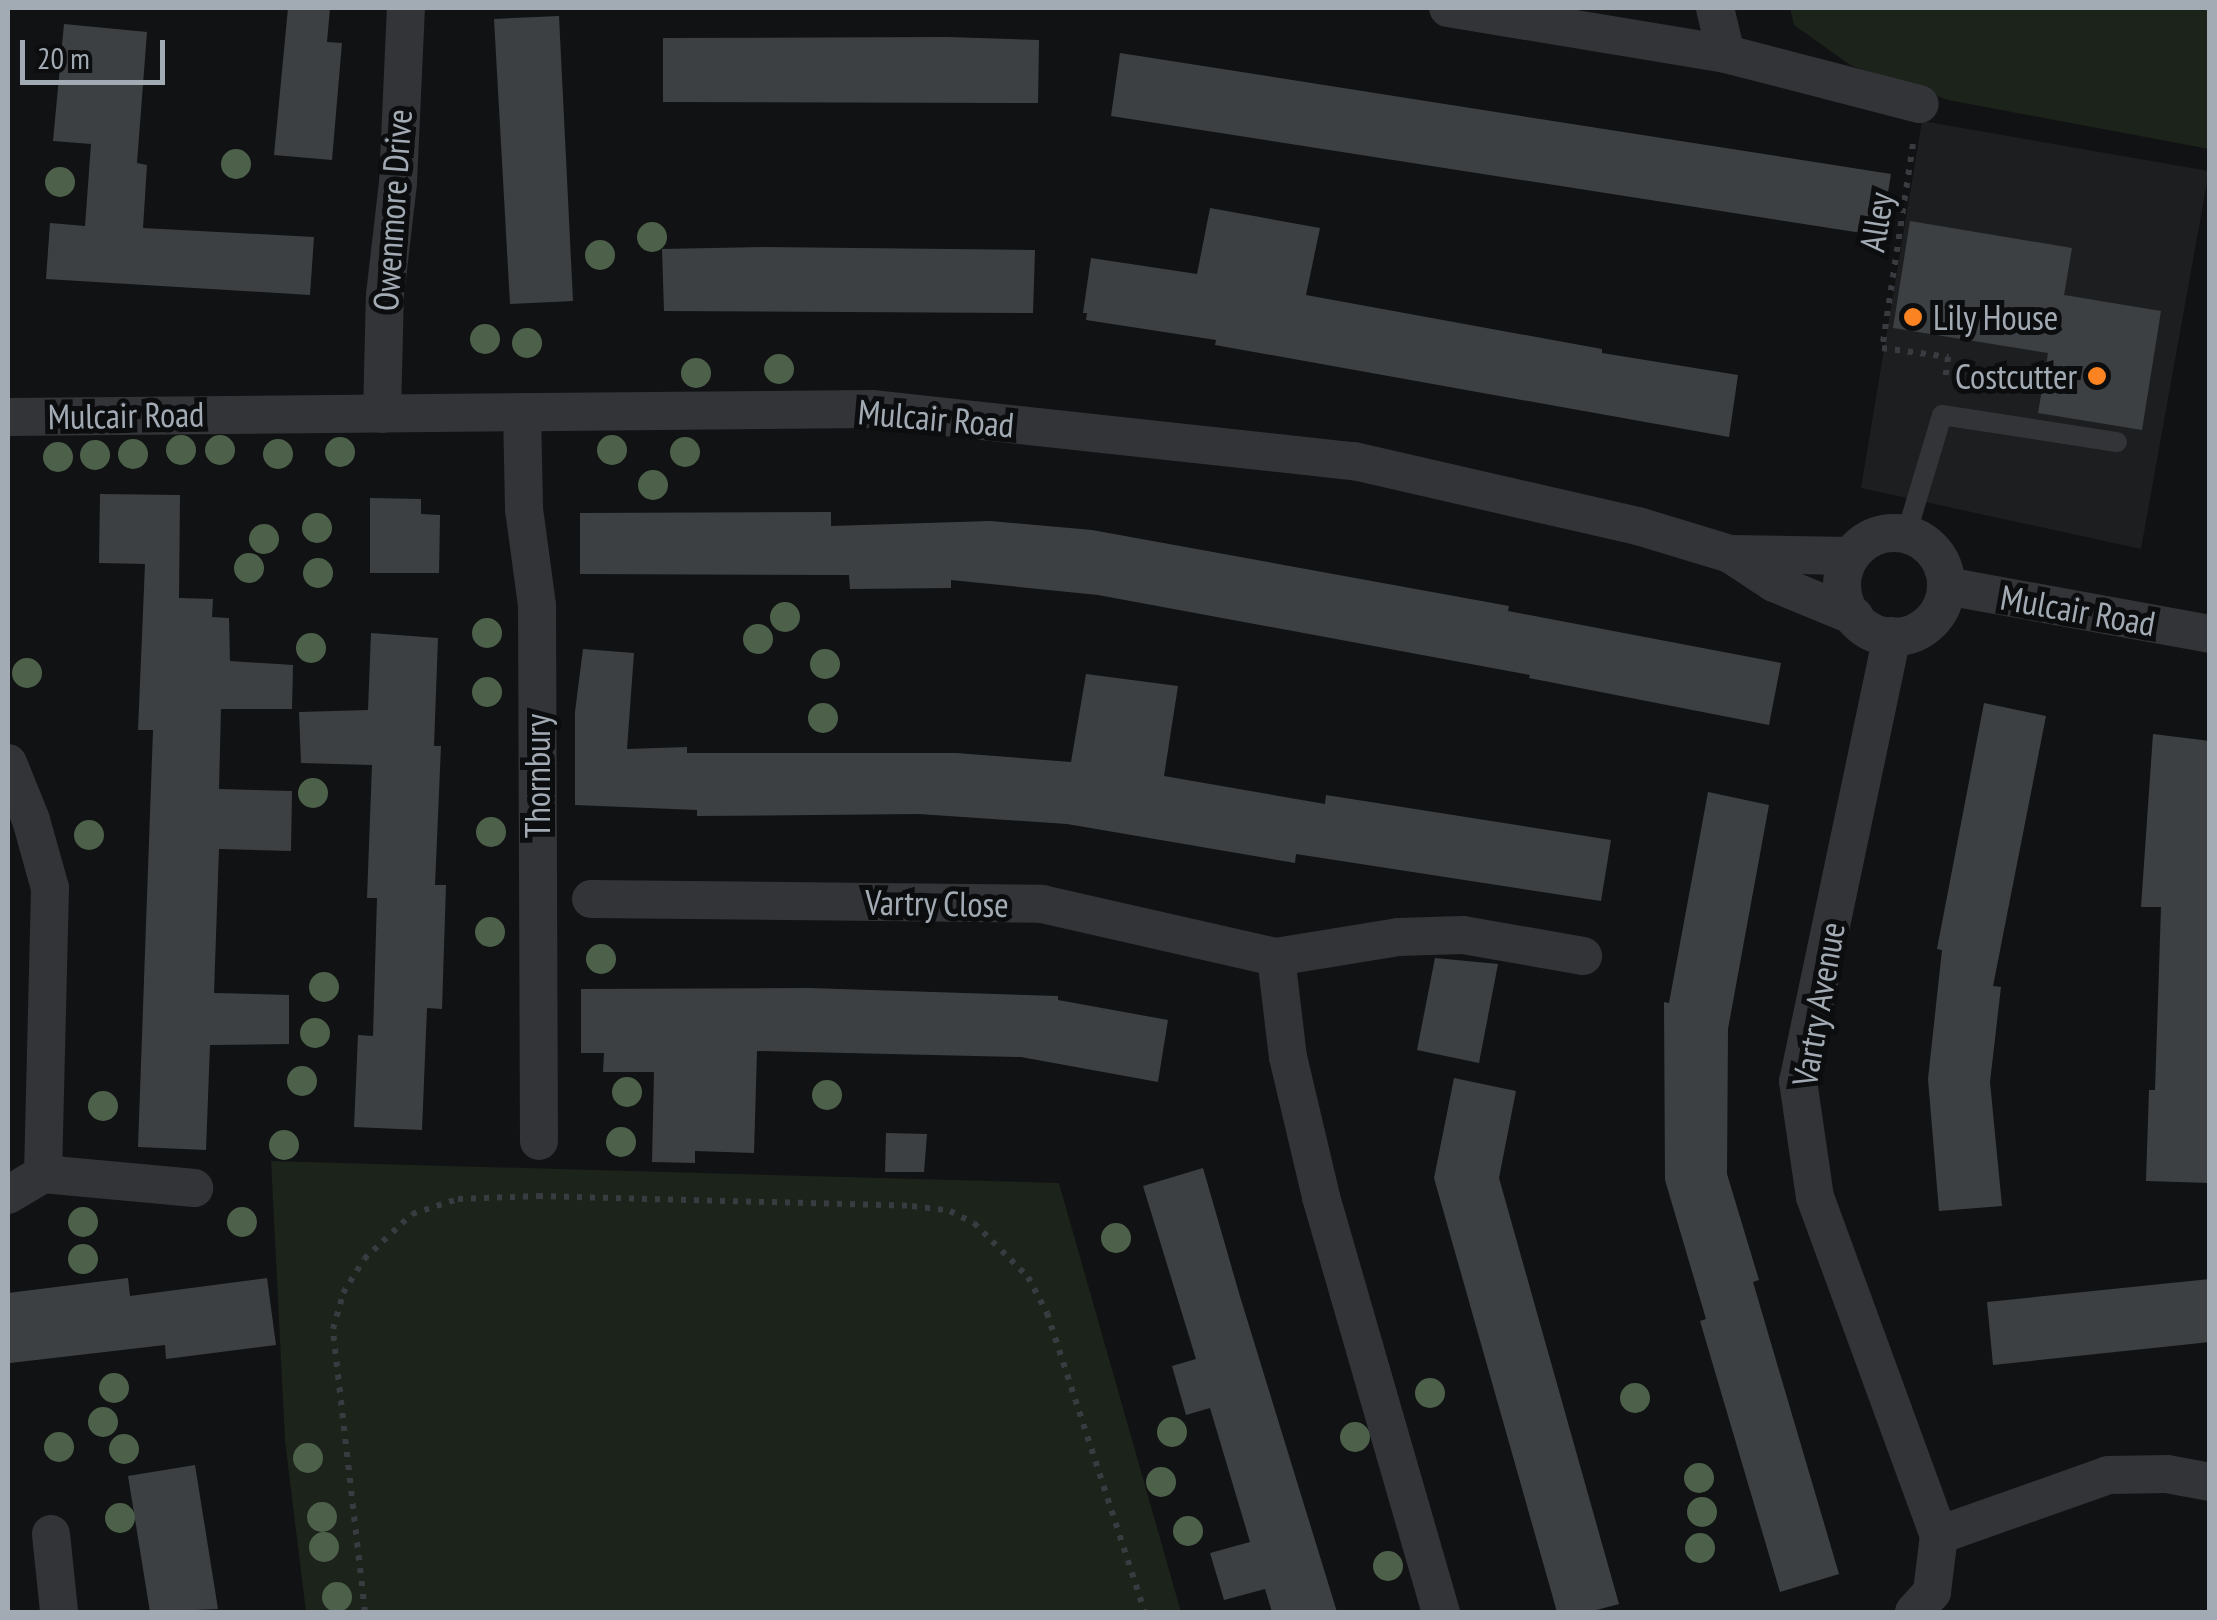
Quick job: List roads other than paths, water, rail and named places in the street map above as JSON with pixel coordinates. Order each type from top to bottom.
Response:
[{"type":"street","name":"Owenmore Drive","points":[[382,414],[385,295],[398,183],[406,8]]},
{"type":"street","points":[[1448,8],[1726,54],[1920,104]]},
{"type":"street","points":[[1716,8],[1726,54]]},
{"type":"street","name":"Mulcair Road","points":[[8,416],[872,409],[1354,461],[1638,526],[1730,554],[1851,556]]},
{"type":"street","name":"Thornbury","points":[[522,412],[524,509],[537,605],[539,1141]]},
{"type":"street","points":[[1730,554],[1774,584],[1854,616],[1874,633],[1892,636],[1926,626],[1938,613],[1946,586],[1941,561],[1930,546],[1906,534],[1879,535],[1851,556],[1842,591],[1854,616]]},
{"type":"street","name":"Mulcair Road","points":[[1946,586],[2210,634]]},
{"type":"street","name":"Vartry Avenue","points":[[1892,636],[1798,1081],[1814,1197],[1939,1535],[1932,1592],[1914,1612]]},
{"type":"street","points":[[8,763],[32,820],[50,888],[44,1174]]},
{"type":"street","name":"Vartry Close","points":[[591,899],[1042,904],[1276,957],[1398,937],[1464,934],[1583,956]]},
{"type":"street","points":[[1276,957],[1288,1058],[1378,1407],[1441,1612]]},
{"type":"street","points":[[8,1195],[44,1174],[194,1188]]},
{"type":"street","points":[[1939,1535],[2108,1475],[2168,1474],[2210,1482]]},
{"type":"street","points":[[50,1534],[59,1612]]},
{"type":"lane","points":[[1906,534],[1942,415],[2117,442]]},
{"type":"place","name":"Lily House","points":[[1913,317]]},
{"type":"place","name":"Costcutter","points":[[2097,376]]}]
